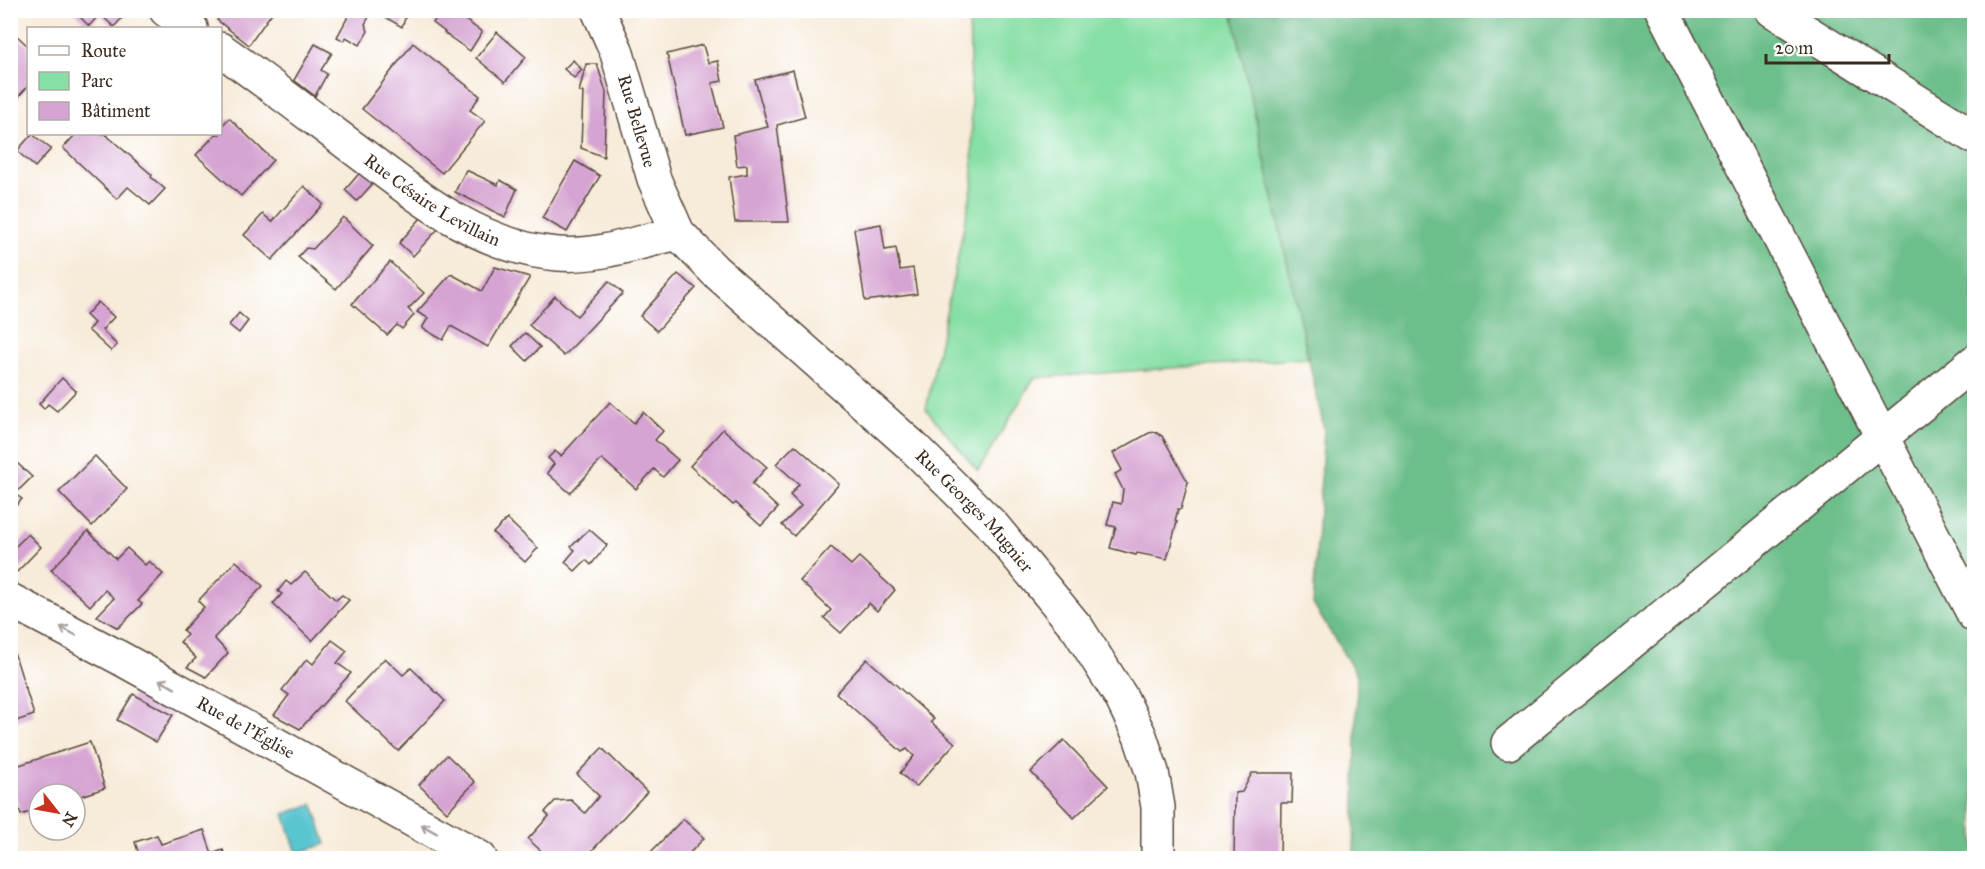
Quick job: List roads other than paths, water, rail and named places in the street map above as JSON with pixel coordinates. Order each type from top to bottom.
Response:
[{"type":"street","points":[[166,10],[190,27]]},
{"type":"street","name":"Rue Bellevue","points":[[598,10],[616,50],[654,179],[678,233]]},
{"type":"street","points":[[1662,10],[1974,615]]},
{"type":"street","points":[[1772,10],[1974,137]]},
{"type":"street","name":"Rue Césaire Levillain","points":[[222,51],[422,199],[472,229],[502,242],[532,251],[560,254],[594,253],[678,233]]},
{"type":"street","name":"Rue Georges Mugnier","points":[[678,233],[714,270],[911,446],[993,526],[1078,629],[1121,697],[1140,736],[1152,772],[1158,807],[1158,858]]},
{"type":"street","points":[[1509,743],[1974,362]]},
{"type":"street","name":"Rue de l'Église","points":[[10,600],[120,658],[480,858]]},
{"type":"water","points":[[313,804],[326,844],[297,853],[284,814]]}]
